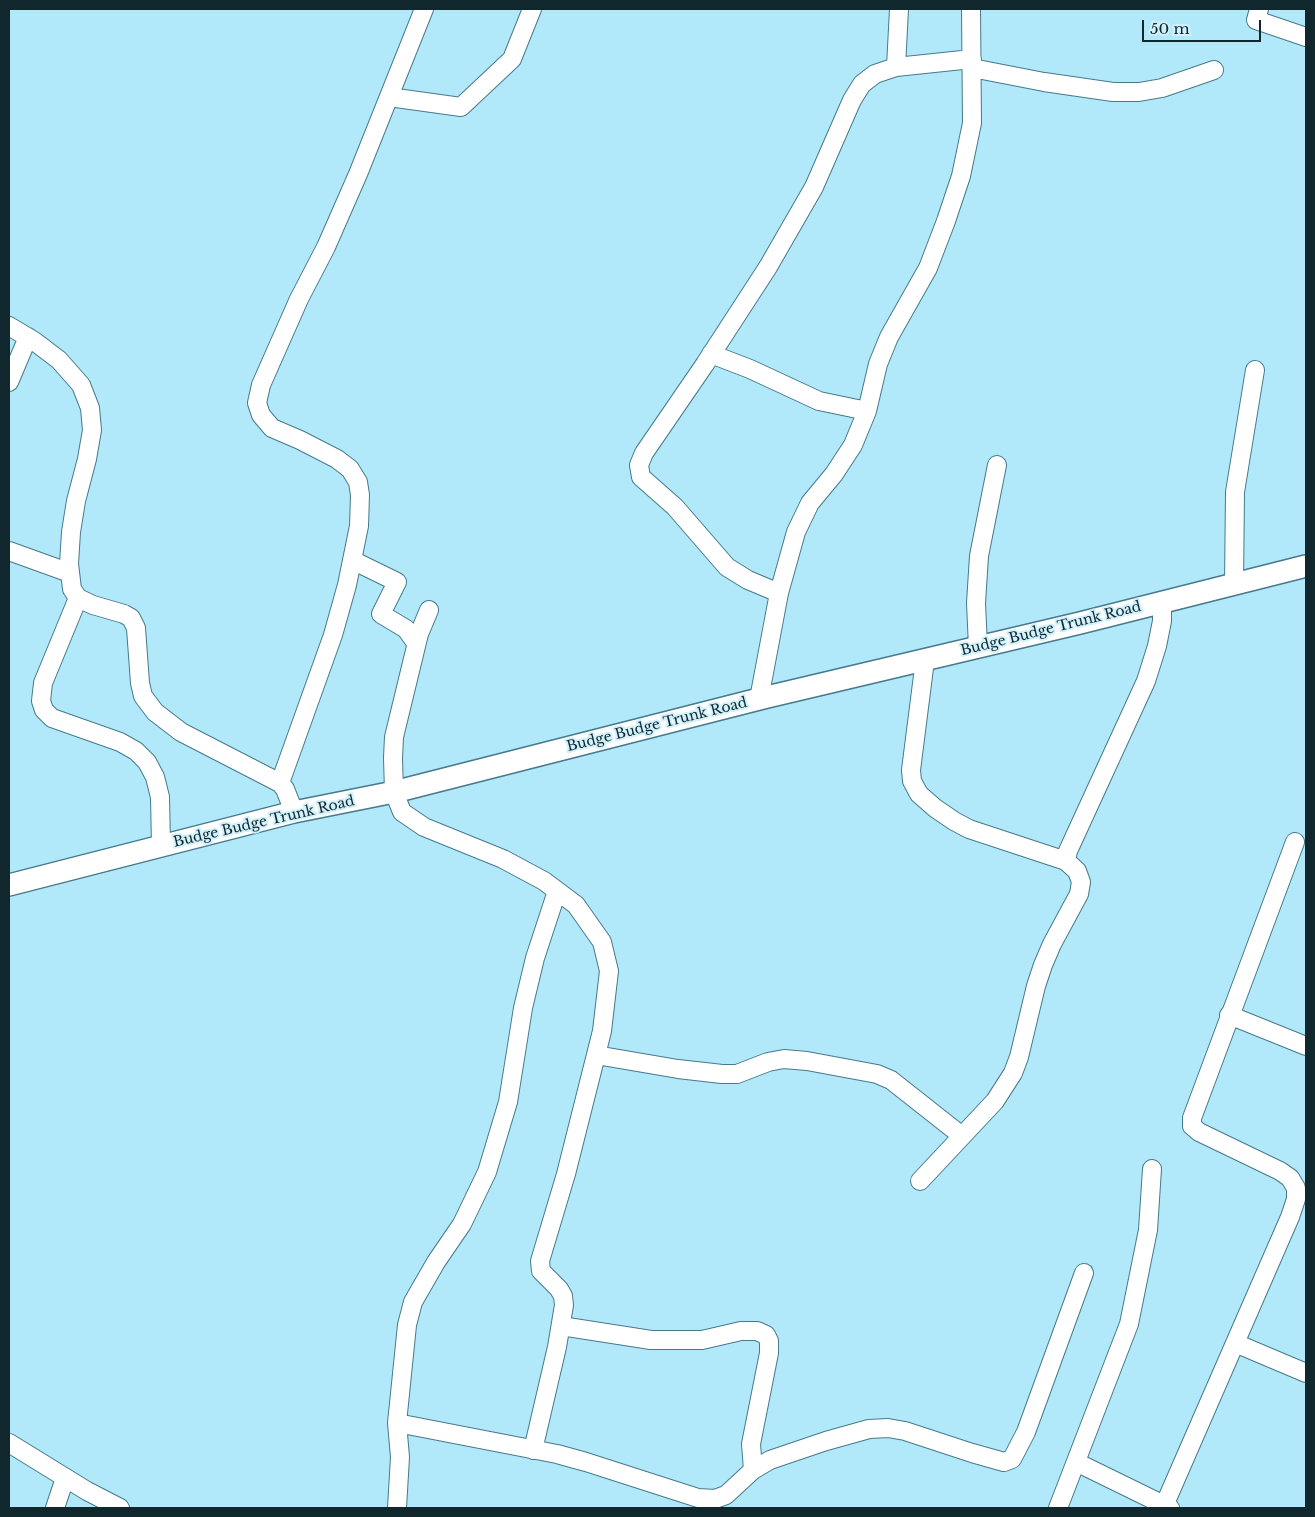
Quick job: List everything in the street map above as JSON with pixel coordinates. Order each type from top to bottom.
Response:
[{"type":"main road","name":"Budge Budge Trunk Road","points":[[9,885],[294,812],[394,792],[759,700],[1306,566]]},
{"type":"street","points":[[280,783],[333,635],[348,585],[359,526],[360,495],[358,482],[350,469],[337,459],[272,428],[261,415],[257,403],[261,385],[289,321],[326,247],[390,97],[424,9]]},
{"type":"street","points":[[390,97],[461,107],[512,59],[532,9]]},
{"type":"street","points":[[896,67],[899,9]]},
{"type":"street","points":[[759,700],[779,593],[796,532],[810,503],[834,474],[853,445],[867,411],[878,364],[889,337],[928,268],[961,176],[972,123],[971,9]]},
{"type":"street","points":[[1260,9],[1256,20],[1306,36]]},
{"type":"street","points":[[779,593],[748,580],[727,567],[676,507],[641,477],[639,465],[644,452],[768,268],[814,187],[852,100],[862,84],[875,74],[896,67],[972,63],[1044,82],[1113,92],[1139,92],[1162,88],[1214,70]]},
{"type":"street","points":[[9,326],[28,337],[59,360],[81,385],[90,408],[92,430],[87,459],[76,500],[71,532],[69,564],[72,589],[78,598],[132,618],[136,628],[140,683],[143,696],[155,712],[181,732],[280,783],[285,789],[294,812]]},
{"type":"street","points":[[9,382],[28,337]]},
{"type":"street","points":[[711,354],[750,369],[819,401],[867,411]]},
{"type":"street","points":[[1234,584],[1235,492],[1255,370]]},
{"type":"street","points":[[978,647],[976,603],[979,556],[997,465]]},
{"type":"street","points":[[9,551],[70,573]]},
{"type":"street","points":[[352,560],[397,582],[382,614],[406,629],[416,643]]},
{"type":"street","points":[[78,598],[43,683],[41,701],[44,710],[52,718],[120,742],[136,751],[147,762],[155,777],[160,797],[161,846]]},
{"type":"street","points":[[1066,861],[1080,824],[1146,681],[1157,646],[1162,621],[1162,602]]},
{"type":"street","points":[[429,610],[416,643],[394,737],[394,792],[402,812],[424,827],[503,859],[544,882],[576,905],[602,942],[609,971],[602,1032],[566,1174],[540,1261],[541,1271],[559,1289],[563,1296],[564,1305],[533,1450]]},
{"type":"street","points":[[920,1181],[999,1095],[1012,1073],[1019,1057],[1043,965],[1079,894],[1081,882],[1077,871],[1066,861],[969,829],[941,812],[919,794],[912,781],[910,770],[925,660]]},
{"type":"street","points":[[1076,1462],[1167,1507],[1290,1217],[1296,1199],[1296,1188],[1290,1178],[1280,1171],[1198,1132],[1192,1126],[1192,1118],[1295,842]]},
{"type":"street","points":[[396,1508],[400,1456],[397,1423],[407,1325],[413,1302],[436,1262],[462,1224],[486,1172],[508,1102],[523,1008],[535,958],[557,891]]},
{"type":"street","points":[[1230,1015],[1306,1046]]},
{"type":"street","points":[[596,1055],[678,1069],[722,1074],[737,1074],[768,1062],[784,1059],[807,1061],[877,1074],[891,1080],[962,1136]]},
{"type":"street","points":[[1058,1508],[1130,1318],[1148,1230],[1152,1169]]},
{"type":"street","points":[[397,1423],[586,1462],[698,1498],[715,1500],[726,1495],[753,1470],[770,1460],[869,1430],[888,1428],[925,1437],[991,1460],[1004,1462],[1012,1459],[1029,1423],[1084,1273]]},
{"type":"street","points":[[561,1326],[651,1340],[702,1340],[741,1331],[757,1331],[766,1335],[769,1341],[769,1353],[751,1444],[753,1470]]},
{"type":"street","points":[[1235,1344],[1306,1373]]},
{"type":"street","points":[[9,1443],[65,1478],[120,1508]]},
{"type":"street","points":[[55,1508],[65,1478]]}]
